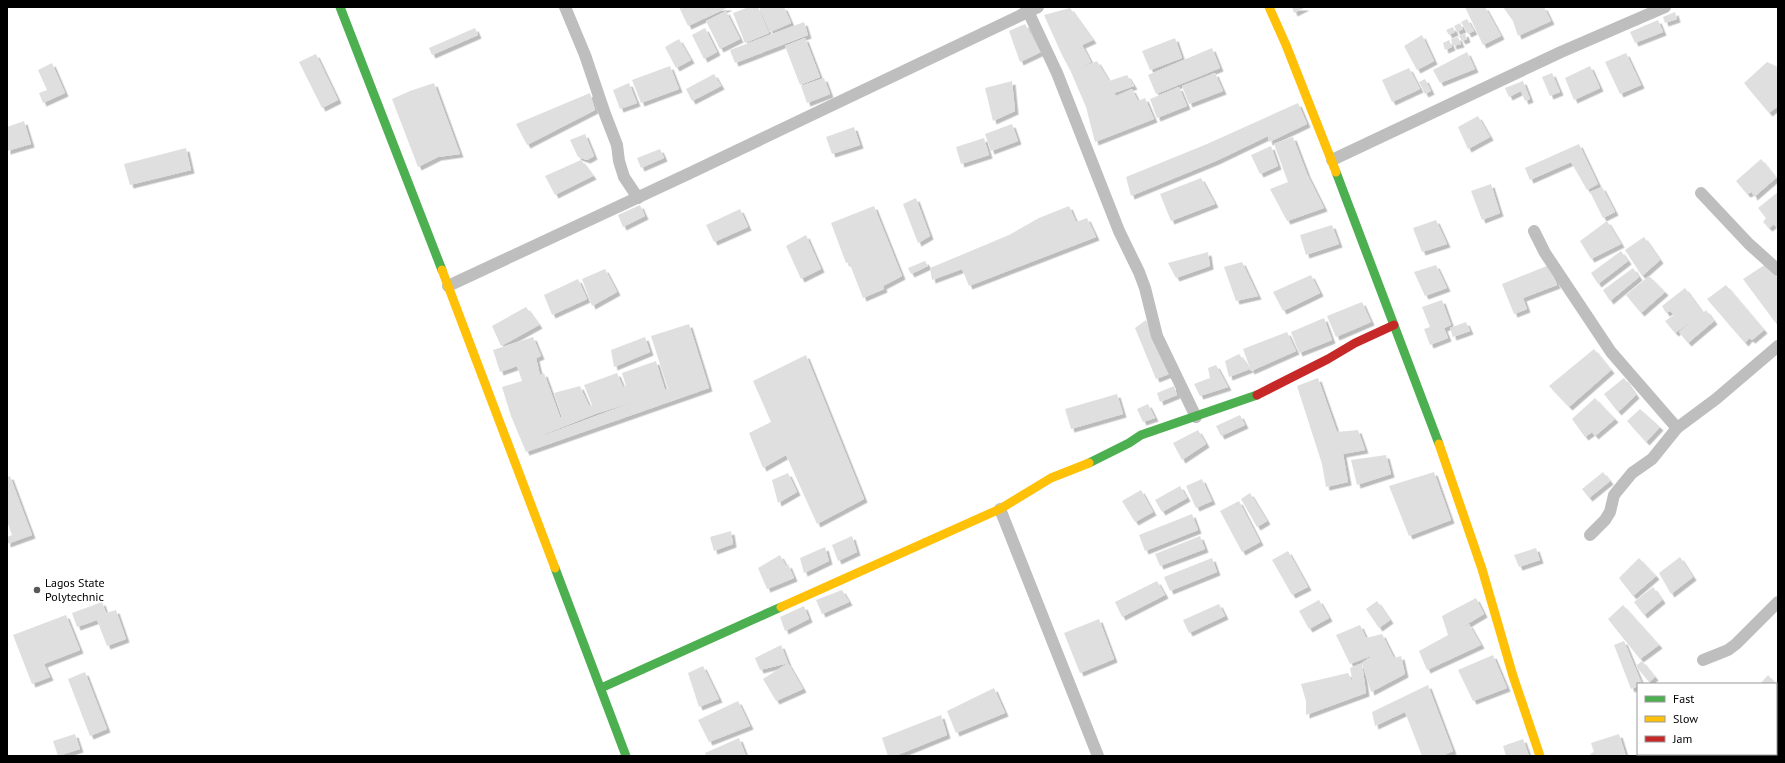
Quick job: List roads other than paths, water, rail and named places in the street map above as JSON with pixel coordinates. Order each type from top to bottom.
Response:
[{"type":"street","points":[[340,7],[448,286],[626,756]]},
{"type":"street","points":[[565,7],[585,55],[605,114],[618,144],[619,161],[624,177],[638,198]]},
{"type":"street","points":[[1269,7],[1286,45],[1332,160],[1446,461],[1482,569],[1513,676],[1540,756]]},
{"type":"street","points":[[1332,160],[1561,52],[1664,7]]},
{"type":"street","points":[[448,286],[638,198],[1030,9],[1119,230],[1139,272],[1145,288],[1157,336],[1196,417]]},
{"type":"street","points":[[1701,193],[1749,244],[1778,270]]},
{"type":"street","points":[[1534,231],[1545,253],[1611,352],[1677,428]]},
{"type":"street","points":[[601,688],[1000,509],[1050,478],[1097,460],[1141,435],[1264,393],[1355,343],[1394,325]]},
{"type":"street","points":[[1590,535],[1605,520],[1610,512],[1614,495],[1632,473],[1652,459],[1677,428],[1716,399],[1778,346]]},
{"type":"street","points":[[1000,509],[1098,756]]},
{"type":"street","points":[[1703,660],[1728,650],[1736,644],[1778,602]]},
{"type":"place","name":"Lagos State Polytechnic","points":[[37,590]]}]
